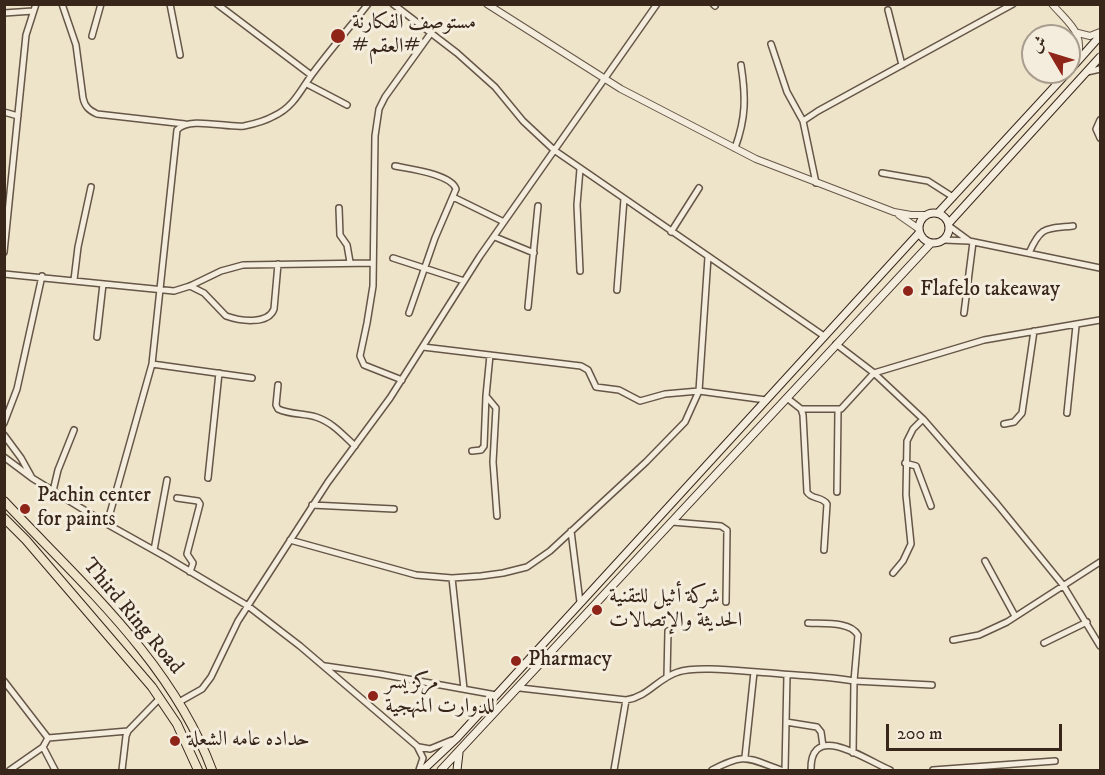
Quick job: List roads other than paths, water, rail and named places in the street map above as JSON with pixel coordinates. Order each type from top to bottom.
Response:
[{"type":"main road","points":[[1081,57],[1101,34]]},
{"type":"main road","points":[[441,771],[931,243],[944,240],[948,234],[949,225],[1101,57]]},
{"type":"main road","points":[[938,213],[1056,84]]},
{"type":"main road","points":[[421,771],[457,738],[766,400],[919,231],[920,221],[926,215],[938,213],[943,215],[949,225]]},
{"type":"main road","points":[[919,231],[924,239],[931,243]]},
{"type":"main road","name":"Third Ring Road","points":[[4,501],[112,615],[158,670],[200,739],[212,771]]},
{"type":"main road","name":"Third Ring Road","points":[[4,518],[135,666],[160,698],[177,724],[198,771]]},
{"type":"main road","points":[[625,554],[635,561]]},
{"type":"main road","points":[[457,771],[459,753]]},
{"type":"street","points":[[4,252],[26,35],[36,4]]},
{"type":"street","points":[[62,4],[76,45],[83,98],[89,111],[97,114],[185,124],[243,126],[259,122],[286,110],[368,4]]},
{"type":"street","points":[[92,36],[101,4]]},
{"type":"street","points":[[170,4],[180,55]]},
{"type":"street","points":[[218,4],[311,75]]},
{"type":"street","points":[[393,4],[495,87],[523,121],[554,150],[824,336]]},
{"type":"street","points":[[487,4],[621,89],[735,148],[779,169],[894,212],[926,215]]},
{"type":"street","points":[[179,702],[202,689],[211,677],[238,621],[312,505],[402,380],[504,222],[657,4]]},
{"type":"street","points":[[803,121],[1012,4]]},
{"type":"street","points":[[1052,4],[1069,24]]},
{"type":"street","points":[[888,10],[902,65]]},
{"type":"street","points":[[4,13],[33,11]]},
{"type":"street","points":[[402,380],[368,367],[361,361],[360,356],[373,285],[374,157],[379,109],[431,33]]},
{"type":"street","points":[[1081,34],[1090,36],[1101,34]]},
{"type":"street","points":[[771,44],[787,92],[803,121],[816,183]]},
{"type":"street","points":[[735,148],[744,122],[746,95],[741,66]]},
{"type":"street","points":[[1087,72],[1101,69]]},
{"type":"street","points":[[307,84],[347,105]]},
{"type":"street","points":[[4,112],[18,116]]},
{"type":"street","points":[[1101,120],[1096,129],[1101,138]]},
{"type":"street","points":[[107,524],[152,364],[176,135],[180,126],[185,124]]},
{"type":"street","points":[[396,166],[426,172],[451,182],[456,189],[409,313]]},
{"type":"street","points":[[580,169],[578,205],[580,271]]},
{"type":"street","points":[[882,173],[928,181],[953,196]]},
{"type":"street","points":[[74,280],[78,247],[91,187]]},
{"type":"street","points":[[671,232],[699,188]]},
{"type":"street","points":[[453,197],[504,222]]},
{"type":"street","points":[[617,290],[624,199]]},
{"type":"street","points":[[528,308],[538,206]]},
{"type":"street","points":[[339,208],[340,235],[347,245],[350,262]]},
{"type":"street","points":[[894,212],[919,231]]},
{"type":"street","points":[[949,225],[971,241]]},
{"type":"street","points":[[1029,253],[1040,233],[1048,229],[1073,226]]},
{"type":"street","points":[[495,237],[534,253]]},
{"type":"street","points":[[944,240],[971,241],[1101,268]]},
{"type":"street","points":[[964,313],[971,241]]},
{"type":"street","points":[[290,540],[416,575],[452,578],[502,573],[527,567],[550,551],[685,422],[699,391],[708,257]]},
{"type":"street","points":[[393,258],[464,281]]},
{"type":"street","points":[[4,274],[179,290],[243,265],[374,263]]},
{"type":"street","points":[[190,286],[204,293],[226,316],[263,320],[272,314],[274,309],[278,264]]},
{"type":"street","points":[[4,423],[17,389],[42,276]]},
{"type":"street","points":[[98,337],[103,284]]},
{"type":"street","points":[[787,398],[801,409],[838,411],[874,373],[954,348],[1101,320]]},
{"type":"street","points":[[1067,413],[1076,326]]},
{"type":"street","points":[[1004,424],[1014,422],[1022,413],[1034,331]]},
{"type":"street","points":[[836,344],[874,373],[923,419],[998,504],[1063,585],[1101,646]]},
{"type":"street","points":[[423,347],[581,366],[588,370],[596,387],[619,390],[640,400],[665,394],[699,391],[766,400]]},
{"type":"street","points":[[472,451],[481,450],[484,446],[490,355]]},
{"type":"street","points":[[152,364],[252,378]]},
{"type":"street","points":[[208,478],[219,373]]},
{"type":"street","points":[[278,385],[276,405],[278,409],[297,415],[318,417],[330,424],[355,446]]},
{"type":"street","points":[[486,396],[496,408],[493,462],[497,516]]},
{"type":"street","points":[[801,409],[807,492],[810,496],[823,500],[827,504],[824,550]]},
{"type":"street","points":[[837,492],[838,411]]},
{"type":"street","points":[[893,573],[903,561],[911,544],[906,463],[909,435],[923,419]]},
{"type":"street","points":[[53,491],[58,470],[74,430]]},
{"type":"street","points":[[4,435],[32,478]]},
{"type":"street","points":[[4,457],[32,478],[107,524],[248,606],[275,626],[417,746],[433,749],[457,738]]},
{"type":"street","points":[[906,463],[916,466],[931,506]]},
{"type":"street","points":[[154,550],[167,480]]},
{"type":"street","points":[[177,498],[198,501],[200,504],[187,554],[193,562],[190,572]]},
{"type":"street","points":[[312,505],[394,509]]},
{"type":"street","points":[[672,522],[721,526],[727,530],[726,602]]},
{"type":"street","points":[[571,531],[580,602]]},
{"type":"street","points":[[985,561],[1015,616]]},
{"type":"street","points":[[953,640],[979,635],[1015,616],[1101,562]]},
{"type":"street","points":[[452,578],[464,689]]},
{"type":"street","points":[[1044,643],[1087,622]]},
{"type":"street","points":[[808,623],[849,626],[858,635],[854,681],[853,753]]},
{"type":"street","points":[[667,677],[668,631]]},
{"type":"street","points":[[323,666],[496,694]]},
{"type":"street","points":[[520,688],[626,700],[637,698],[667,677],[680,671],[714,669],[933,685]]},
{"type":"street","points":[[745,758],[754,672]]},
{"type":"street","points":[[712,771],[732,760],[745,758],[783,771],[787,675]]},
{"type":"street","points":[[4,681],[48,738]]},
{"type":"street","points":[[122,771],[128,731],[160,698]]},
{"type":"street","points":[[614,771],[626,700]]},
{"type":"street","points":[[786,722],[817,727],[821,732],[823,746]]},
{"type":"street","points":[[48,738],[128,731]]},
{"type":"street","points":[[10,771],[43,747],[48,738]]},
{"type":"street","points":[[811,771],[812,759],[816,752],[823,746],[831,744],[890,771]]},
{"type":"street","points":[[417,746],[423,758],[421,771]]},
{"type":"street","points":[[43,747],[55,771]]},
{"type":"street","points":[[933,771],[1016,767],[1055,760]]},
{"type":"street","points":[[1041,762],[1042,771]]},
{"type":"place","name":"مستوصف الفكارنة #العقم#","points":[[338,36]]},
{"type":"place","name":"Flafelo takeaway","points":[[908,291]]},
{"type":"place","name":"Pachin center for paints","points":[[25,509]]},
{"type":"place","name":"شركة أثيل للتقنية الحديثة والإتصالات","points":[[597,610]]},
{"type":"place","name":"Pharmacy","points":[[516,661]]},
{"type":"place","name":"مركز يسر للدوارت المنهجية","points":[[373,696]]},
{"type":"place","name":"حداده عامه الشعلة","points":[[175,741]]}]
